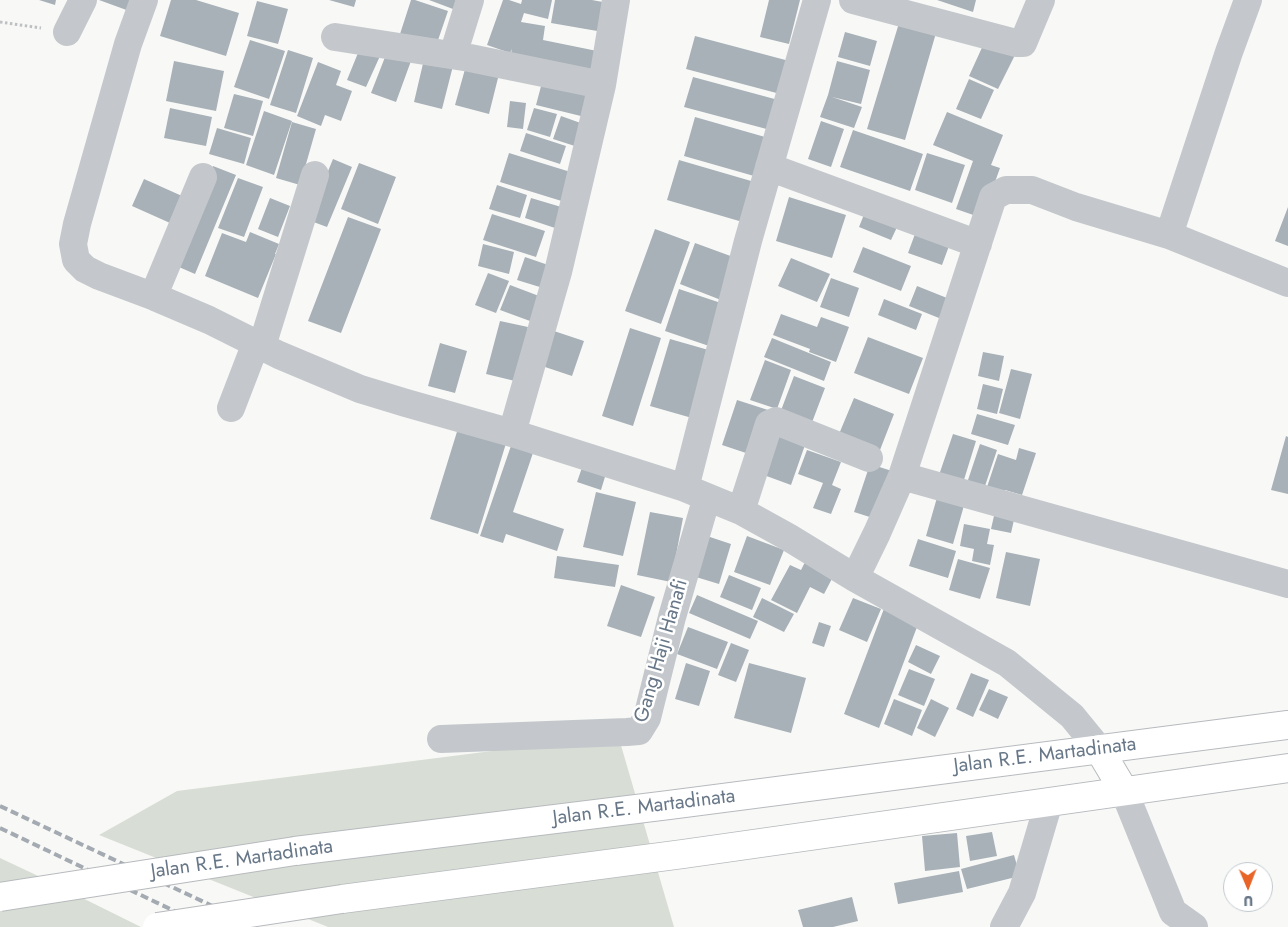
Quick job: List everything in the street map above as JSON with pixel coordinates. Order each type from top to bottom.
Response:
[{"type":"highway","name":"Jalan R.E. Martadinata","points":[[0,897],[295,851],[1288,725]]},
{"type":"highway","points":[[1099,749],[1124,791]]},
{"type":"highway","points":[[158,927],[342,899],[683,854],[1288,768]]},
{"type":"street","points":[[67,32],[83,0]]},
{"type":"street","points":[[144,0],[125,53],[76,224],[73,244],[76,260],[85,269],[209,320],[279,355],[360,389],[512,433],[696,492],[741,511],[855,578],[1007,663],[1072,716],[1099,749]]},
{"type":"street","points":[[453,55],[470,0]]},
{"type":"street","points":[[512,433],[558,272],[602,85],[616,0]]},
{"type":"street","points":[[696,492],[748,241],[817,0]]},
{"type":"street","points":[[853,0],[1016,44],[1023,42],[1041,0]]},
{"type":"street","points":[[1169,235],[1248,0]]},
{"type":"street","points":[[335,37],[453,55],[602,85]]},
{"type":"street","points":[[769,167],[978,244]]},
{"type":"street","points":[[231,408],[259,344],[315,175]]},
{"type":"street","points":[[155,297],[158,285],[203,177]]},
{"type":"street","points":[[855,578],[902,476],[993,197],[1006,190],[1032,190],[1076,207],[1169,235],[1288,283]]},
{"type":"street","points":[[741,511],[769,424],[776,420],[869,458]]},
{"type":"street","points":[[902,476],[1288,584]]},
{"type":"street","name":"Gang Haji Hanafi","points":[[442,739],[639,731],[647,718],[672,617],[696,492]]},
{"type":"street","points":[[1124,791],[1173,912],[1194,927]]},
{"type":"street","points":[[1004,927],[1022,892],[1049,802]]},
{"type":"shaded area","points":[[618,735],[674,927],[328,927],[99,835],[177,791]]},
{"type":"shaded area","points":[[0,858],[34,874],[141,927],[0,927]]},
{"type":"building","points":[[39,0],[56,0],[55,5]]},
{"type":"building","points":[[99,0],[137,0],[132,12]]},
{"type":"building","points":[[171,0],[196,0],[239,13],[226,56],[160,36]]},
{"type":"building","points":[[329,0],[356,0],[354,7]]},
{"type":"building","points":[[411,0],[448,11],[436,46],[400,34]]},
{"type":"building","points":[[429,0],[456,0],[453,9]]},
{"type":"building","points":[[503,0],[521,4],[522,0],[552,0],[548,19],[524,13],[521,22],[545,26],[543,40],[602,52],[597,76],[510,57],[512,49],[510,53],[487,45]]},
{"type":"building","points":[[555,0],[592,0],[608,3],[603,32],[551,23]]},
{"type":"building","points":[[769,0],[800,0],[789,44],[760,37]]},
{"type":"building","points":[[937,0],[976,0],[973,12]]},
{"type":"building","points":[[257,1],[288,9],[278,44],[247,36]]},
{"type":"building","points":[[899,23],[936,33],[905,140],[867,129]]},
{"type":"building","points":[[845,32],[877,41],[870,66],[838,57]]},
{"type":"building","points":[[695,36],[793,62],[784,95],[686,69]]},
{"type":"building","points":[[250,40],[285,51],[269,99],[234,87]]},
{"type":"building","points":[[985,41],[1015,55],[998,89],[969,76]]},
{"type":"building","points":[[360,48],[380,56],[366,87],[347,80]]},
{"type":"building","points":[[288,50],[313,58],[296,113],[270,105]]},
{"type":"building","points":[[387,52],[411,61],[396,102],[371,93]]},
{"type":"building","points":[[425,55],[454,62],[442,109],[414,102]]},
{"type":"building","points":[[174,61],[224,71],[216,111],[166,101]]},
{"type":"building","points":[[837,61],[870,70],[861,104],[832,97],[862,107],[854,128],[820,117]]},
{"type":"building","points":[[318,62],[341,71],[336,85],[352,91],[341,121],[325,115],[321,126],[297,116]]},
{"type":"building","points":[[467,62],[500,70],[489,114],[455,105]]},
{"type":"building","points":[[544,75],[596,88],[589,118],[536,105]]},
{"type":"building","points":[[693,77],[782,101],[774,131],[684,107]]},
{"type":"building","points":[[969,79],[994,90],[981,119],[956,109]]},
{"type":"building","points":[[234,94],[263,101],[253,136],[224,128]]},
{"type":"building","points":[[510,101],[526,103],[523,129],[507,127]]},
{"type":"building","points":[[170,108],[212,117],[206,146],[164,138]]},
{"type":"building","points":[[534,108],[557,114],[550,137],[527,130]]},
{"type":"building","points":[[264,111],[292,121],[274,175],[246,165]]},
{"type":"building","points":[[947,112],[1003,135],[991,165],[1000,168],[982,218],[956,209],[973,161],[933,145]]},
{"type":"building","points":[[561,116],[589,126],[581,148],[553,139]]},
{"type":"building","points":[[695,117],[772,139],[761,178],[684,156]]},
{"type":"building","points":[[821,121],[844,129],[831,167],[808,159]]},
{"type":"building","points":[[292,122],[316,129],[300,185],[276,178]]},
{"type":"building","points":[[217,128],[251,138],[244,164],[209,154]]},
{"type":"building","points":[[853,130],[923,154],[910,191],[840,167]]},
{"type":"building","points":[[526,133],[566,146],[560,164],[520,151]]},
{"type":"building","points":[[509,153],[577,174],[568,203],[500,182]]},
{"type":"building","points":[[927,153],[965,165],[952,203],[915,190]]},
{"type":"building","points":[[333,159],[352,167],[327,227],[308,220]]},
{"type":"building","points":[[679,160],[758,183],[746,223],[667,200]]},
{"type":"building","points":[[359,163],[396,177],[378,224],[341,209]]},
{"type":"building","points":[[213,166],[236,175],[195,274],[172,264]]},
{"type":"building","points":[[238,178],[263,187],[244,237],[218,228]]},
{"type":"building","points":[[144,179],[191,200],[179,227],[132,206]]},
{"type":"building","points":[[497,185],[527,195],[520,218],[489,209]]},
{"type":"building","points":[[789,197],[846,215],[832,258],[776,241]]},
{"type":"building","points":[[270,198],[290,206],[278,237],[258,229]]},
{"type":"building","points":[[531,198],[568,209],[561,230],[525,218]]},
{"type":"building","points":[[1288,207],[1288,246],[1275,241]]},
{"type":"building","points":[[865,212],[898,225],[891,240],[859,227]]},
{"type":"building","points":[[492,214],[545,231],[536,257],[483,240]]},
{"type":"building","points":[[348,217],[381,229],[341,333],[308,321]]},
{"type":"building","points":[[655,229],[690,242],[661,324],[625,311]]},
{"type":"building","points":[[250,232],[279,244],[258,298],[205,276],[222,233],[246,242]]},
{"type":"building","points":[[915,234],[949,246],[942,265],[908,253]]},
{"type":"building","points":[[695,243],[736,258],[721,300],[680,284]]},
{"type":"building","points":[[483,244],[514,252],[509,274],[478,266]]},
{"type":"building","points":[[863,247],[911,266],[901,291],[853,272]]},
{"type":"building","points":[[525,257],[551,266],[543,288],[517,280]]},
{"type":"building","points":[[791,258],[830,274],[817,302],[778,286]]},
{"type":"building","points":[[488,273],[509,281],[496,313],[475,305]]},
{"type":"building","points":[[831,278],[859,288],[849,317],[820,307]]},
{"type":"building","points":[[510,285],[539,296],[530,321],[500,310]]},
{"type":"building","points":[[917,286],[952,300],[944,320],[909,306]]},
{"type":"building","points":[[679,289],[724,304],[709,346],[665,331]]},
{"type":"building","points":[[884,299],[922,314],[916,330],[878,315]]},
{"type":"building","points":[[781,314],[817,327],[821,317],[849,327],[836,362],[809,352],[810,349],[773,335]]},
{"type":"building","points":[[500,321],[528,327],[515,381],[486,374]]},
{"type":"building","points":[[630,328],[661,338],[633,426],[602,416]]},
{"type":"building","points":[[554,331],[584,341],[572,376],[542,366]]},
{"type":"building","points":[[868,337],[923,358],[909,394],[854,373]]},
{"type":"building","points":[[772,338],[831,362],[824,381],[764,357]]},
{"type":"building","points":[[670,339],[712,351],[692,418],[650,406]]},
{"type":"building","points":[[440,343],[467,351],[455,393],[428,386]]},
{"type":"building","points":[[983,352],[1004,356],[999,381],[978,376]]},
{"type":"building","points":[[765,360],[791,370],[777,409],[750,400]]},
{"type":"building","points":[[1011,369],[1032,374],[1020,419],[999,413]]},
{"type":"building","points":[[794,376],[825,388],[811,425],[780,413]]},
{"type":"building","points":[[983,384],[1003,389],[997,414],[977,409]]},
{"type":"building","points":[[854,398],[894,414],[880,450],[839,434]]},
{"type":"building","points":[[737,400],[768,410],[752,455],[722,445]]},
{"type":"building","points":[[977,414],[1015,425],[1008,445],[971,434]]},
{"type":"building","points":[[460,422],[508,437],[478,534],[430,519]]},
{"type":"building","points":[[775,434],[805,445],[791,485],[761,474]]},
{"type":"building","points":[[953,434],[976,441],[963,483],[939,475]]},
{"type":"building","points":[[1286,436],[1288,437],[1288,494],[1271,490]]},
{"type":"building","points":[[514,437],[536,444],[513,512],[564,529],[557,551],[506,534],[503,543],[480,536]]},
{"type":"building","points":[[980,444],[997,450],[984,489],[967,483]]},
{"type":"building","points":[[1019,448],[1036,453],[1022,495],[1005,490],[1003,496],[986,490],[998,454],[1016,460]]},
{"type":"building","points":[[807,450],[841,462],[832,485],[841,489],[831,514],[813,508],[823,483],[798,474]]},
{"type":"building","points":[[585,459],[608,467],[601,490],[577,482]]},
{"type":"building","points":[[870,464],[892,471],[876,519],[854,512]]},
{"type":"building","points":[[596,492],[636,502],[623,556],[583,547]]},
{"type":"building","points":[[938,494],[965,502],[953,544],[926,536]]},
{"type":"building","points":[[996,507],[1016,511],[1011,533],[991,529]]},
{"type":"building","points":[[650,512],[683,518],[671,582],[637,575]]},
{"type":"building","points":[[964,524],[990,529],[987,544],[994,545],[990,565],[972,561],[974,549],[960,546]]},
{"type":"building","points":[[698,533],[731,544],[719,584],[686,574]]},
{"type":"building","points":[[747,536],[784,550],[770,585],[734,572]]},
{"type":"building","points":[[918,539],[956,551],[948,578],[909,566]]},
{"type":"building","points":[[1006,552],[1040,559],[1030,606],[996,598]]},
{"type":"building","points":[[557,556],[619,565],[615,587],[554,578]]},
{"type":"building","points":[[808,556],[836,571],[824,594],[810,587],[797,613],[771,600],[790,565],[801,570]]},
{"type":"building","points":[[958,559],[990,568],[980,599],[949,590]]},
{"type":"building","points":[[729,575],[761,588],[752,610],[720,597]]},
{"type":"building","points":[[621,585],[655,597],[641,637],[607,626]]},
{"type":"building","points":[[697,595],[758,621],[750,639],[689,613]]},
{"type":"building","points":[[762,598],[794,614],[784,632],[753,617]]},
{"type":"building","points":[[853,598],[881,609],[867,642],[839,630]]},
{"type":"building","points":[[885,606],[920,619],[879,728],[844,714]]},
{"type":"building","points":[[819,622],[831,626],[824,647],[812,643]]},
{"type":"building","points":[[688,627],[728,642],[717,669],[677,654]]},
{"type":"building","points":[[731,643],[749,650],[736,682],[718,675]]},
{"type":"building","points":[[916,645],[940,656],[931,674],[908,662]]},
{"type":"building","points":[[686,663],[710,671],[699,706],[675,699]]},
{"type":"building","points":[[749,663],[806,678],[791,733],[734,718]]},
{"type":"building","points":[[909,669],[935,679],[924,706],[898,695]]},
{"type":"building","points":[[971,673],[989,680],[973,717],[956,709]]},
{"type":"building","points":[[989,689],[1008,697],[998,719],[979,710]]},
{"type":"building","points":[[894,699],[922,710],[912,736],[884,724]]},
{"type":"building","points":[[931,699],[949,708],[935,737],[917,728]]},
{"type":"building","points":[[992,832],[997,856],[970,861],[966,836]]},
{"type":"building","points":[[957,833],[960,867],[925,871],[922,836]]},
{"type":"building","points":[[1014,855],[1020,876],[967,889],[961,869]]},
{"type":"building","points":[[959,871],[963,892],[898,904],[894,883]]},
{"type":"building","points":[[852,897],[858,921],[833,927],[803,927],[798,910]]},
{"type":"railway","points":[[0,806],[257,927]]},
{"type":"railway","points":[[0,828],[208,927]]}]
